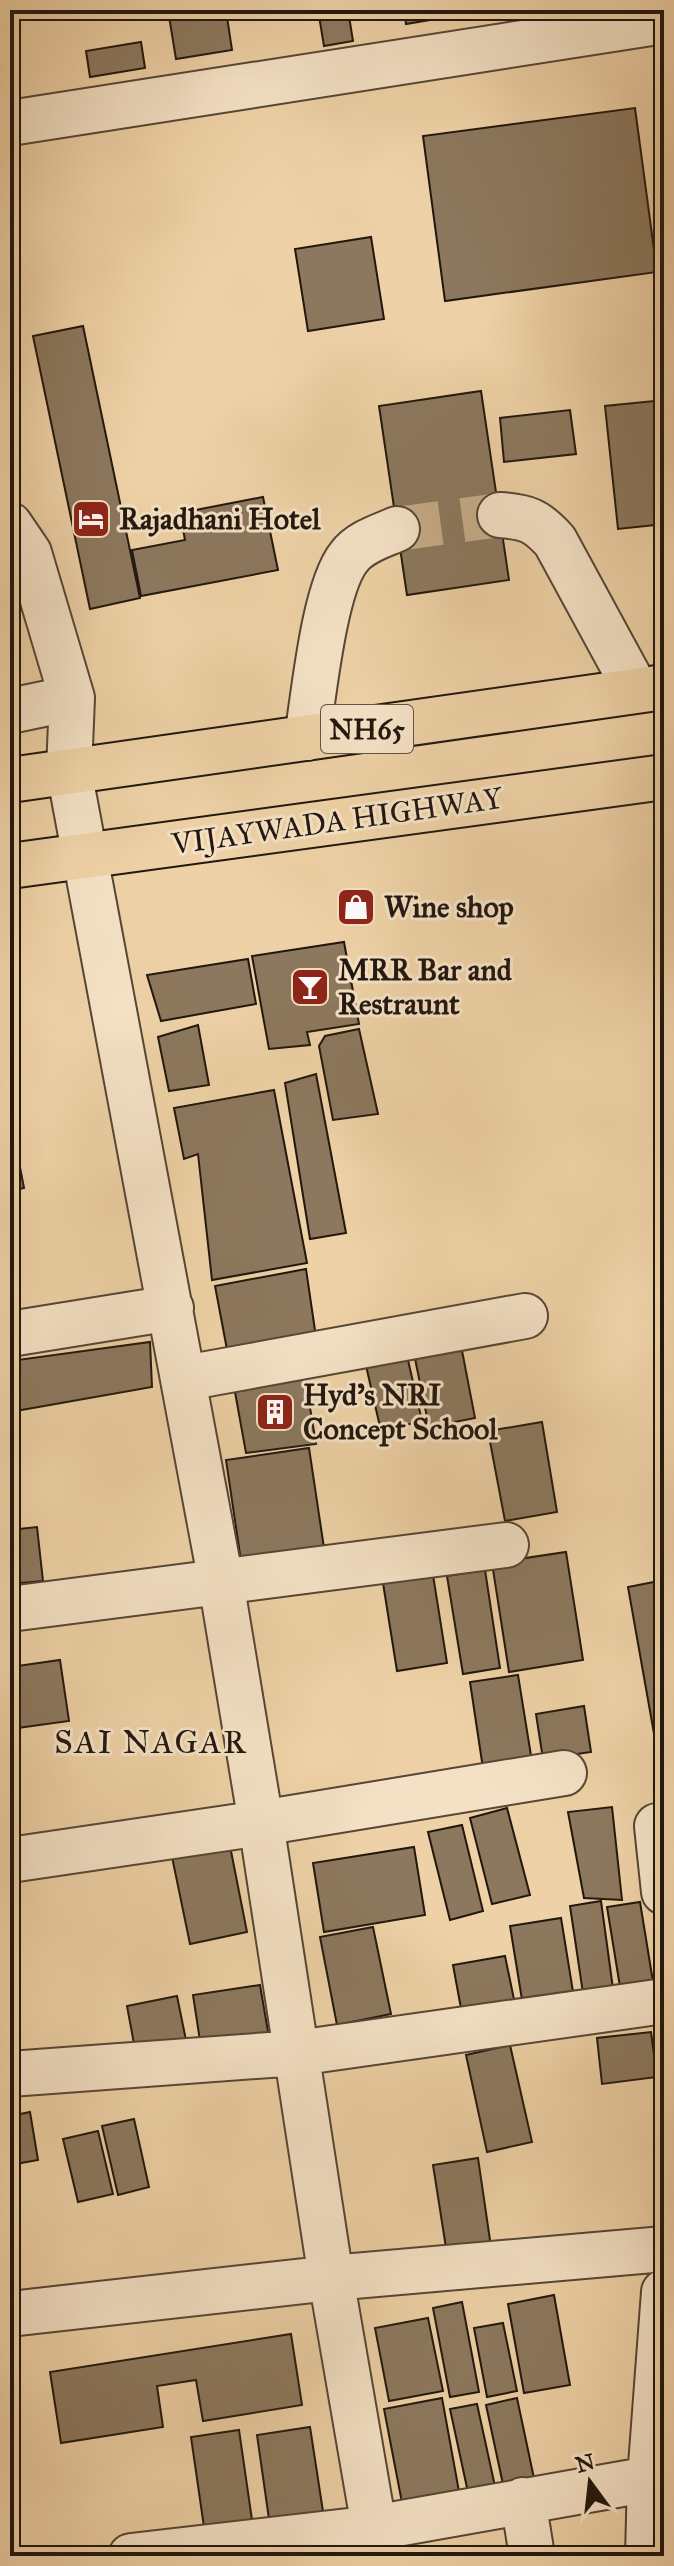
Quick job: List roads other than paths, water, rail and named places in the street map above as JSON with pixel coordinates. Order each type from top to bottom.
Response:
[{"type":"highway","name":"NH65","points":[[11,776],[69,771],[650,688]]},
{"type":"highway","name":"VIJAYWADA HIGHWAY","points":[[10,866],[664,777]]},
{"type":"street","points":[[10,123],[664,21]]},
{"type":"street","points":[[500,515],[526,517],[555,541],[650,688]]},
{"type":"street","points":[[10,525],[29,553],[72,698],[69,771],[221,1582],[376,2542]]},
{"type":"street","points":[[307,738],[336,581],[350,556],[367,542],[397,529]]},
{"type":"street","points":[[10,711],[72,698]]},
{"type":"street","points":[[10,1334],[171,1308]]},
{"type":"street","points":[[185,1378],[525,1316]]},
{"type":"street","points":[[10,1609],[506,1545]]},
{"type":"street","points":[[10,1860],[564,1773]]},
{"type":"street","points":[[657,1826],[664,1892]]},
{"type":"street","points":[[10,2074],[297,2053],[664,2001]]},
{"type":"street","points":[[10,2314],[331,2278],[664,2249]]},
{"type":"street","points":[[648,2556],[657,2480],[664,2302]]},
{"type":"street","points":[[131,2556],[376,2542],[523,2500],[657,2480]]},
{"type":"street","points":[[523,2500],[532,2556]]},
{"type":"tunnel","points":[[397,529],[500,515]]},
{"type":"place","name":"Rajadhani Hotel","points":[[91,519]]},
{"type":"place","name":"Wine shop","points":[[356,907]]},
{"type":"place","name":"MRR Bar and Restraunt","points":[[310,987]]},
{"type":"place","name":"Hyd's NRI Concept School","points":[[275,1412]]},
{"type":"district","name":"SAI NAGAR","points":[[151,1742]]}]
